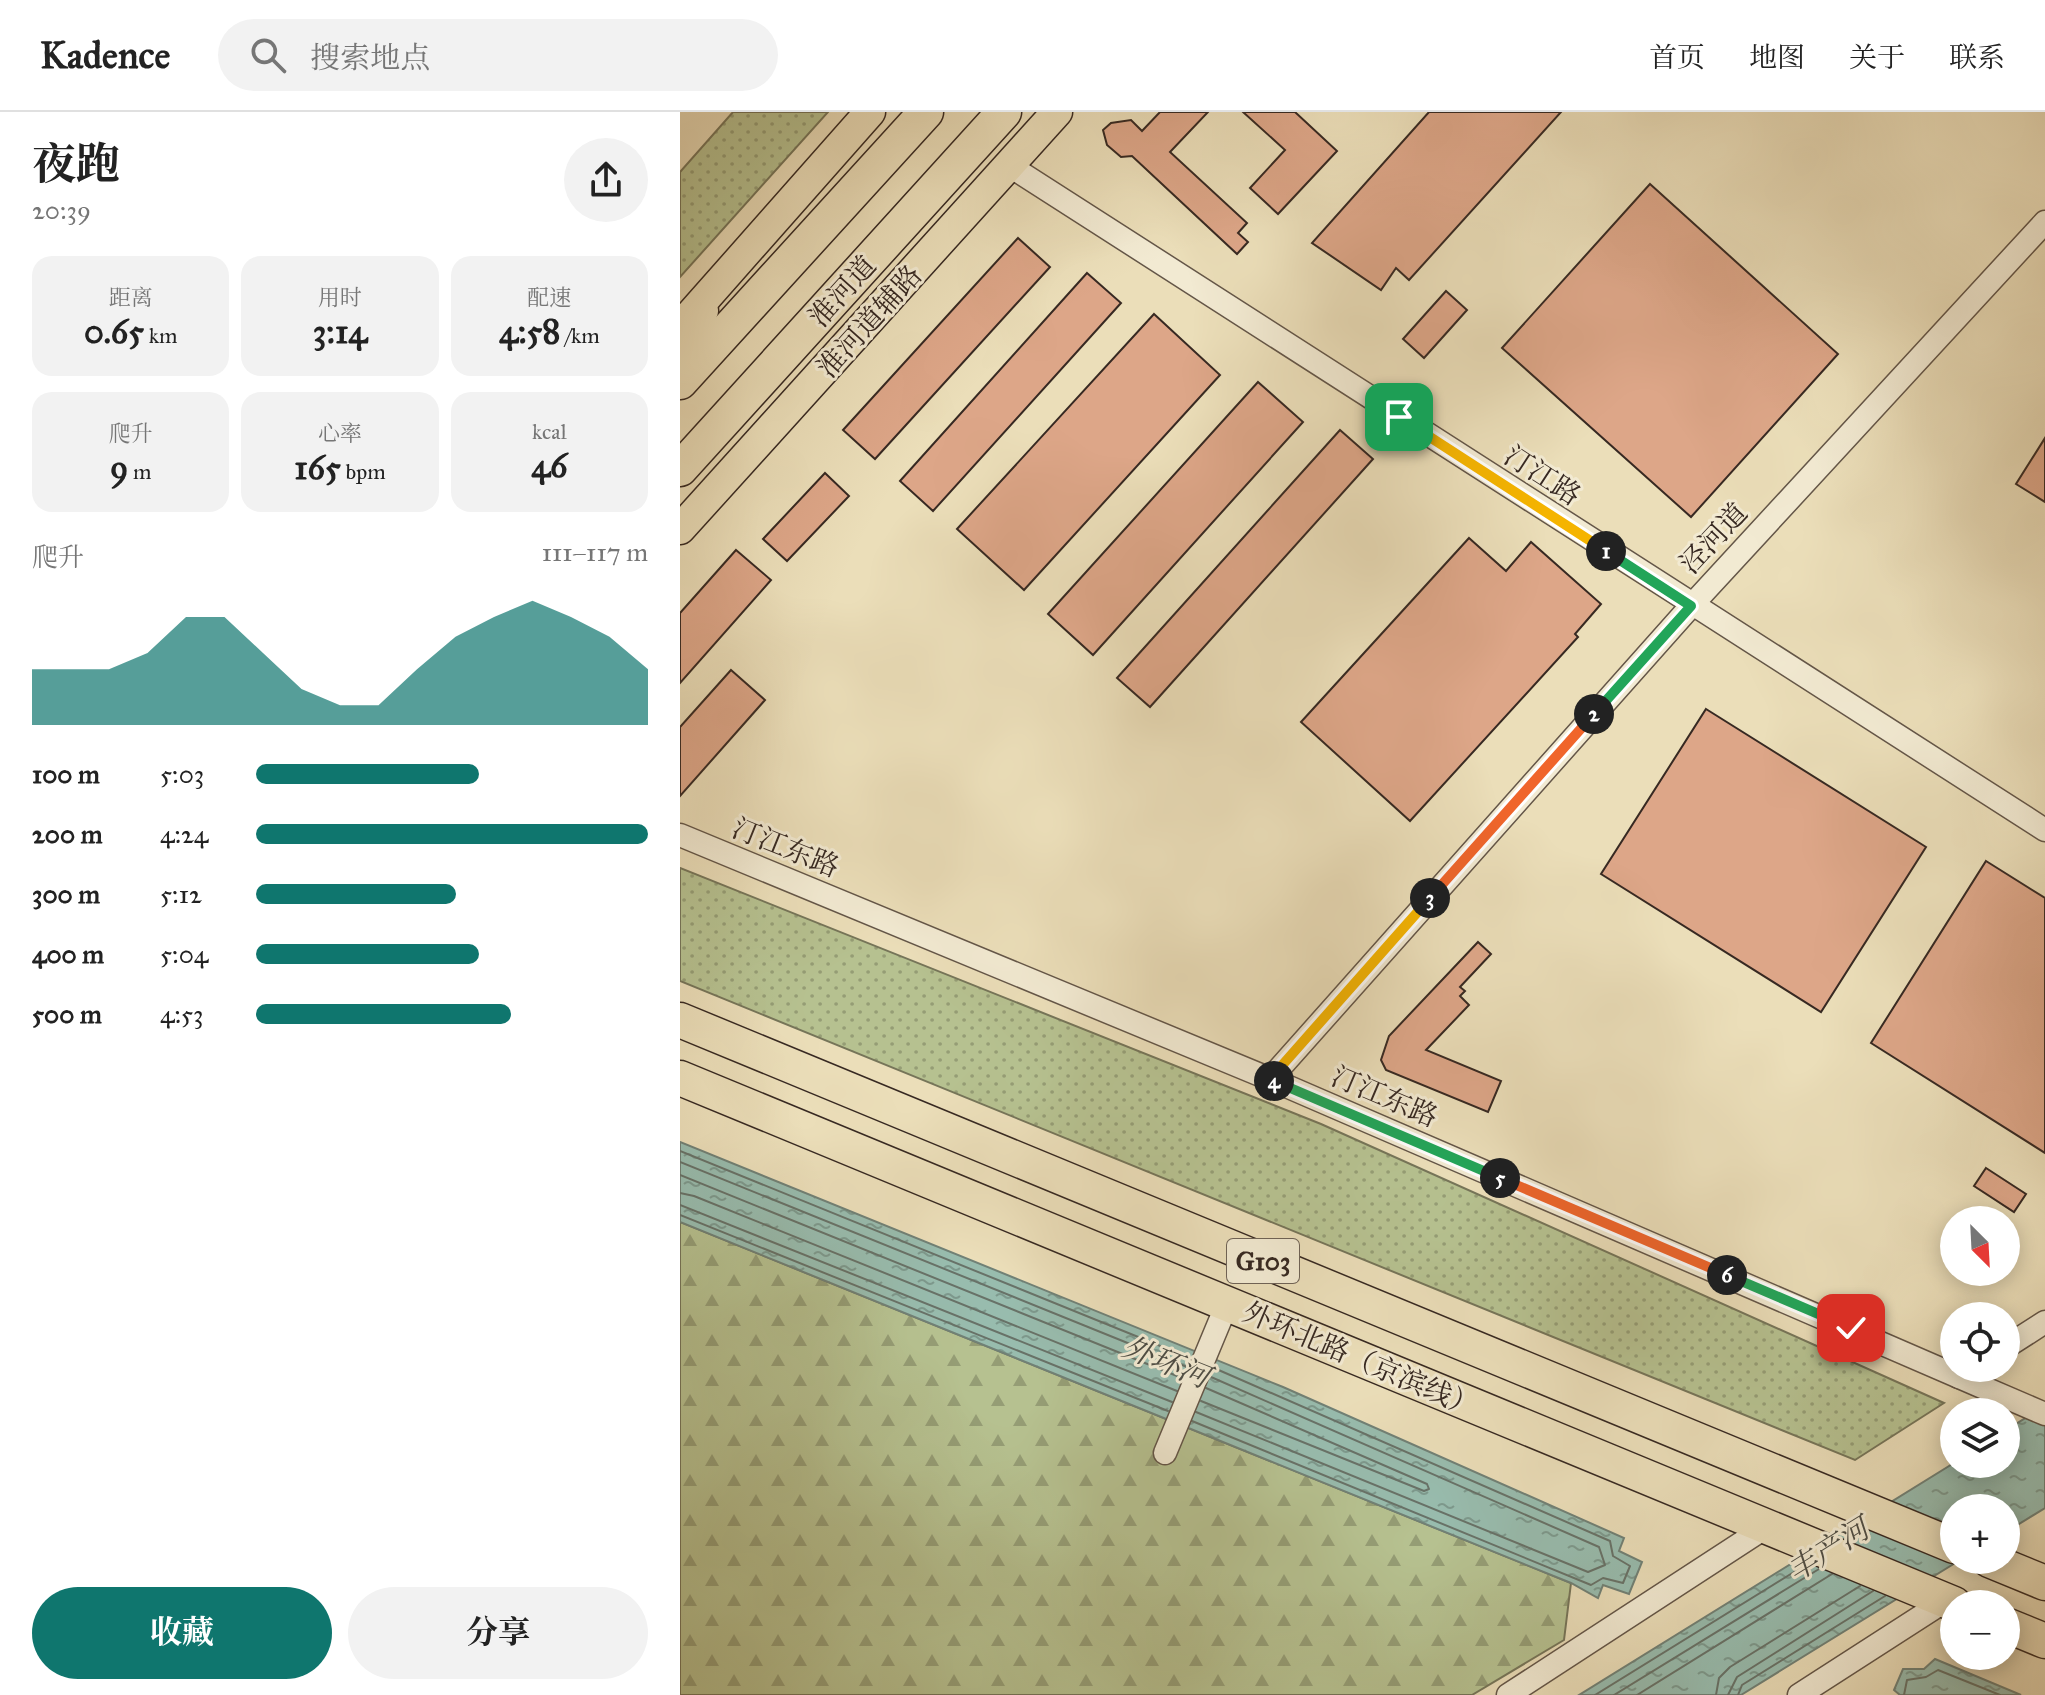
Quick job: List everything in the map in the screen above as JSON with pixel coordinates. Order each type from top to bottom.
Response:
[{"type":"highway","name":"淮河道","points":[[680,382],[926,112]]},
{"type":"highway","name":"淮河道","points":[[680,469],[1004,112]]},
{"type":"highway","name":"外环北路（京滨线）","points":[[680,1020],[1940,1540]]},
{"type":"highway","name":"外环北路（京滨线）","points":[[680,1078],[1940,1599]]},
{"type":"highway","points":[[2020,1573],[2045,1583]]},
{"type":"highway","points":[[2020,1631],[2045,1641]]},
{"type":"main road","points":[[681,323],[713,292],[870,112]]},
{"type":"main road","name":"淮河道辅路","points":[[680,529],[1057,112]]},
{"type":"main road","points":[[680,355],[713,292]]},
{"type":"street","name":"汀江路","points":[[1010,166],[1691,606],[2045,830]]},
{"type":"street","name":"泾河道","points":[[1270,1079],[1691,606],[2045,222]]},
{"type":"street","name":"汀江东路","points":[[680,835],[1940,1361]]},
{"type":"street","points":[[1165,1453],[1227,1304]]},
{"type":"street","points":[[2020,1338],[2045,1322]]},
{"type":"street","name":"汀江东路","points":[[1983,1382],[2016,1402],[2045,1414]]},
{"type":"street","points":[[1508,1695],[1766,1527]]},
{"type":"street","points":[[1799,1695],[1940,1604]]},
{"type":"green space","points":[[733,112],[828,112],[680,277],[680,172]]},
{"type":"green space","points":[[680,868],[1321,1124],[1940,1401],[1940,1406],[1855,1460],[680,981]]},
{"type":"green space","points":[[680,1222],[1571,1583],[1564,1640],[1472,1695],[680,1695]]},
{"type":"water","name":"外环河","points":[[680,1142],[1283,1387],[1624,1538],[1619,1551],[1642,1562],[1629,1594],[1603,1585],[1598,1598],[1571,1583],[680,1222]]},
{"type":"water","name":"丰产河","points":[[2045,1406],[2045,1508],[2020,1523],[2020,1494],[1940,1494],[1940,1572],[1741,1695],[1579,1695],[1940,1472],[1940,1478],[2020,1478],[2020,1421]]},
{"type":"water","points":[[1935,1659],[1940,1661],[1940,1670],[1961,1670],[2021,1695],[1900,1695],[1894,1690],[1903,1669],[1924,1669]]},
{"type":"building","points":[[1160,112],[1208,112],[1170,152],[1247,223],[1238,233],[1248,242],[1237,254],[1132,156],[1121,157],[1107,145],[1103,130],[1111,123],[1131,120],[1142,131]]},
{"type":"building","points":[[1243,112],[1295,112],[1337,151],[1278,214],[1250,188],[1285,150]]},
{"type":"building","points":[[1429,112],[1561,112],[1409,280],[1396,268],[1381,290],[1312,243]]},
{"type":"building","points":[[1650,184],[1838,354],[1691,517],[1502,348]]},
{"type":"building","points":[[1018,238],[1050,267],[875,459],[843,430]]},
{"type":"building","points":[[1087,273],[1121,303],[933,511],[900,481]]},
{"type":"building","points":[[1446,291],[1467,310],[1424,358],[1403,339]]},
{"type":"building","points":[[1154,314],[1220,375],[1024,590],[957,529]]},
{"type":"building","points":[[1258,382],[1303,422],[1093,655],[1048,614]]},
{"type":"building","points":[[1340,430],[1373,459],[1150,707],[1117,678]]},
{"type":"building","points":[[2045,438],[2045,502],[2016,484]]},
{"type":"building","points":[[825,473],[849,496],[787,561],[763,539]]},
{"type":"building","points":[[1469,538],[1506,571],[1531,542],[1601,604],[1575,634],[1578,637],[1410,821],[1301,722]]},
{"type":"building","points":[[736,550],[771,580],[680,683],[680,613]]},
{"type":"building","points":[[731,670],[765,700],[680,796],[680,727]]},
{"type":"building","points":[[1706,709],[1926,847],[1821,1012],[1601,874]]},
{"type":"building","points":[[1986,861],[2045,898],[2045,1153],[1871,1043]]},
{"type":"building","points":[[1478,942],[1491,954],[1460,987],[1465,991],[1460,996],[1469,1005],[1426,1050],[1501,1081],[1488,1112],[1386,1070],[1381,1060],[1389,1036]]},
{"type":"building","points":[[1986,1168],[2026,1194],[2018,1206],[2005,1206],[1974,1186]]},
{"type":"route","points":[[1399,417],[1691,606],[1270,1079],[1851,1328]]}]
